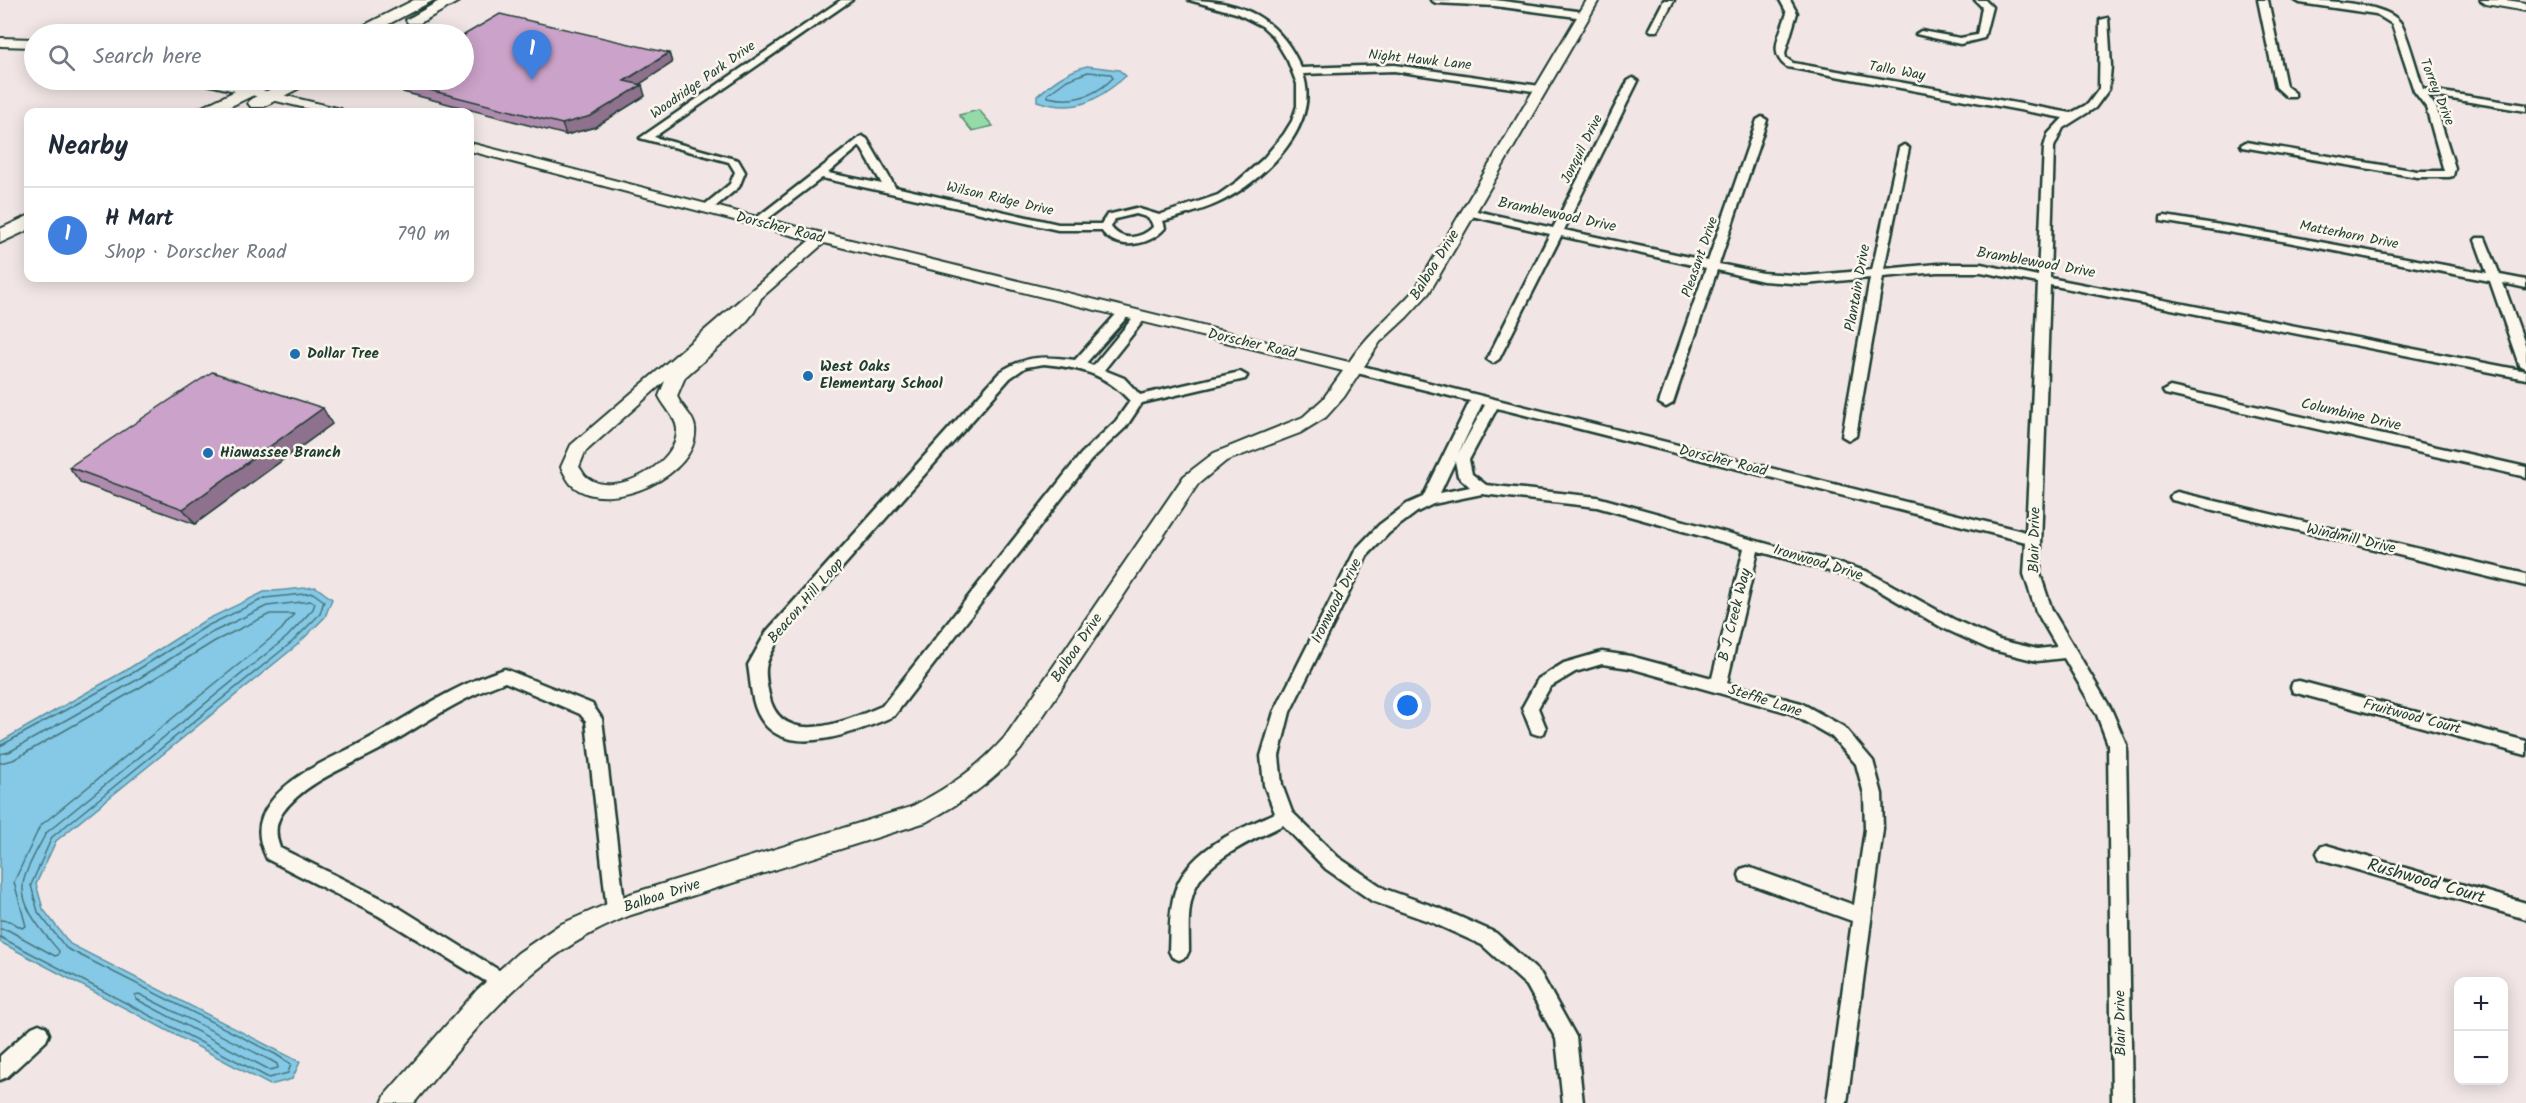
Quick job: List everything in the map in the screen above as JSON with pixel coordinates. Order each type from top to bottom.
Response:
[{"type":"highway","points":[[379,24],[426,0]]},
{"type":"highway","points":[[406,24],[453,0]]},
{"type":"highway","points":[[214,108],[250,90]]},
{"type":"highway","points":[[244,108],[268,90]]},
{"type":"highway","points":[[0,218],[24,205]]},
{"type":"highway","points":[[0,237],[24,224]]},
{"type":"street","name":"Woodridge Park Drive","points":[[706,209],[735,185],[740,172],[733,160],[645,138],[847,0]]},
{"type":"street","points":[[1157,219],[1159,228],[1155,233],[1140,239],[1118,239],[1107,232],[1105,227],[1111,217],[1128,211],[1144,212],[1157,219],[1201,206],[1229,192],[1265,164],[1288,135],[1300,114],[1303,92],[1297,71],[1288,48],[1269,26],[1239,11],[1194,0]]},
{"type":"street","points":[[1436,0],[1588,8]]},
{"type":"street","points":[[1654,29],[1670,0]]},
{"type":"street","name":"Tallo Way","points":[[1785,0],[1792,13],[1780,53],[1782,59],[1790,65],[2071,116]]},
{"type":"street","points":[[1921,34],[1975,41],[1982,36],[1987,7],[1980,0]]},
{"type":"street","points":[[2264,0],[2281,87],[2291,95]]},
{"type":"street","name":"Torrey Drive","points":[[2246,145],[2417,174],[2449,174],[2450,168],[2431,106],[2419,91],[2396,23],[2379,12],[2300,0]]},
{"type":"street","points":[[2486,0],[2526,7]]},
{"type":"street","name":"Balboa Drive","points":[[396,1103],[503,983],[548,945],[616,910],[918,815],[962,791],[996,763],[1013,744],[1191,480],[1203,467],[1220,456],[1256,440],[1297,428],[1311,419],[1337,395],[1374,338],[1423,290],[1588,8]]},
{"type":"street","name":"Blair Drive","points":[[2105,20],[2105,88],[2098,101],[2084,111],[2061,121],[2055,129],[2049,147],[2032,574],[2044,611],[2105,714],[2117,744],[2122,1103]]},
{"type":"street","points":[[0,42],[24,43]]},
{"type":"street","name":"Night Hawk Lane","points":[[1297,71],[1354,67],[1393,68],[1540,89]]},
{"type":"street","name":"Jonquil Drive","points":[[1493,359],[1633,81]]},
{"type":"street","points":[[276,90],[325,108]]},
{"type":"street","points":[[2419,91],[2526,108]]},
{"type":"street","name":"Pleasant Drive","points":[[1666,403],[1762,120]]},
{"type":"street","points":[[757,222],[862,139],[890,189]]},
{"type":"street","name":"Dorscher Road","points":[[474,148],[757,222],[1354,368],[2034,539]]},
{"type":"street","name":"Plantain Drive","points":[[1849,436],[1877,274],[1904,148]]},
{"type":"street","name":"Wilson Ridge Drive","points":[[820,174],[1058,227],[1105,227]]},
{"type":"street","name":"Bramblewood Drive","points":[[1467,212],[1763,277],[1805,280],[1937,268],[1981,268],[2526,375]]},
{"type":"street","name":"Matterhorn Drive","points":[[2165,219],[2288,239],[2526,284]]},
{"type":"street","points":[[753,297],[743,317],[682,371],[669,387],[668,396],[687,428],[684,449],[674,460],[647,481],[624,489],[602,490],[576,479],[570,467],[577,449],[821,238]]},
{"type":"street","points":[[2481,240],[2526,365]]},
{"type":"street","points":[[1078,364],[1132,315]]},
{"type":"street","points":[[1096,371],[1132,315]]},
{"type":"street","name":"Beacon Hill Loop","points":[[1044,360],[1078,364],[1119,381],[1137,400],[1131,412],[1115,431],[1086,457],[888,711],[857,725],[811,735],[779,729],[767,717],[756,665],[774,635],[1005,375],[1022,364],[1044,360]]},
{"type":"street","points":[[1137,400],[1240,376]]},
{"type":"street","name":"Columbine Drive","points":[[2170,391],[2526,472]]},
{"type":"street","points":[[1429,500],[1478,399]]},
{"type":"street","points":[[1482,489],[1466,476],[1462,460],[1492,403]]},
{"type":"street","name":"Ironwood Drive","points":[[1573,1103],[1566,1037],[1534,980],[1489,939],[1437,916],[1379,895],[1332,863],[1285,816],[1273,785],[1270,756],[1282,712],[1361,553],[1384,529],[1412,508],[1429,500],[1482,489],[1597,502],[1866,576],[1947,623],[1995,645],[2037,655],[2068,652]]},
{"type":"street","name":"Windmill Drive","points":[[2177,497],[2526,580]]},
{"type":"street","name":"B J Creek Way","points":[[1718,686],[1752,544]]},
{"type":"street","name":"Steffie Lane","points":[[1538,728],[1530,708],[1544,682],[1570,667],[1602,658],[1630,662],[1795,708],[1838,732],[1864,761],[1873,794],[1874,829],[1837,1103]]},
{"type":"street","points":[[503,983],[386,910],[273,853],[268,844],[267,828],[271,815],[281,802],[302,784],[481,683],[505,675],[586,710],[594,719],[616,910]]},
{"type":"street","name":"Fruitwood Court","points":[[2298,687],[2526,748]]},
{"type":"street","points":[[1179,951],[1185,890],[1202,864],[1238,840],[1285,816]]},
{"type":"street","name":"Rushwood Court","points":[[2326,853],[2526,911]]},
{"type":"street","points":[[1748,875],[1862,916]]},
{"type":"street","points":[[0,1070],[39,1034]]},
{"type":"green space","points":[[979,110],[993,126],[972,131],[959,115]]},
{"type":"water","points":[[1087,66],[1119,70],[1126,76],[1105,92],[1085,103],[1063,106],[1037,101],[1037,96],[1054,82],[1066,74]]},
{"type":"water","points":[[316,587],[332,599],[325,617],[296,646],[56,841],[36,884],[43,909],[70,944],[300,1062],[292,1079],[270,1085],[0,942],[0,742],[128,669],[204,621],[264,592]]},
{"type":"building","points":[[500,14],[669,53],[624,81],[642,85],[591,116],[562,124],[429,90],[474,90],[474,29]]},
{"type":"building","name":"Hiawassee Branch","points":[[212,372],[323,408],[183,509],[69,467]]},
{"type":"place","name":"H Mart","points":[[532,80]]},
{"type":"place","name":"Dollar Tree","points":[[295,354]]},
{"type":"place","name":"West Oaks Elementary School","points":[[808,376]]},
{"type":"place","name":"Hiawassee Branch","points":[[208,453]]}]
